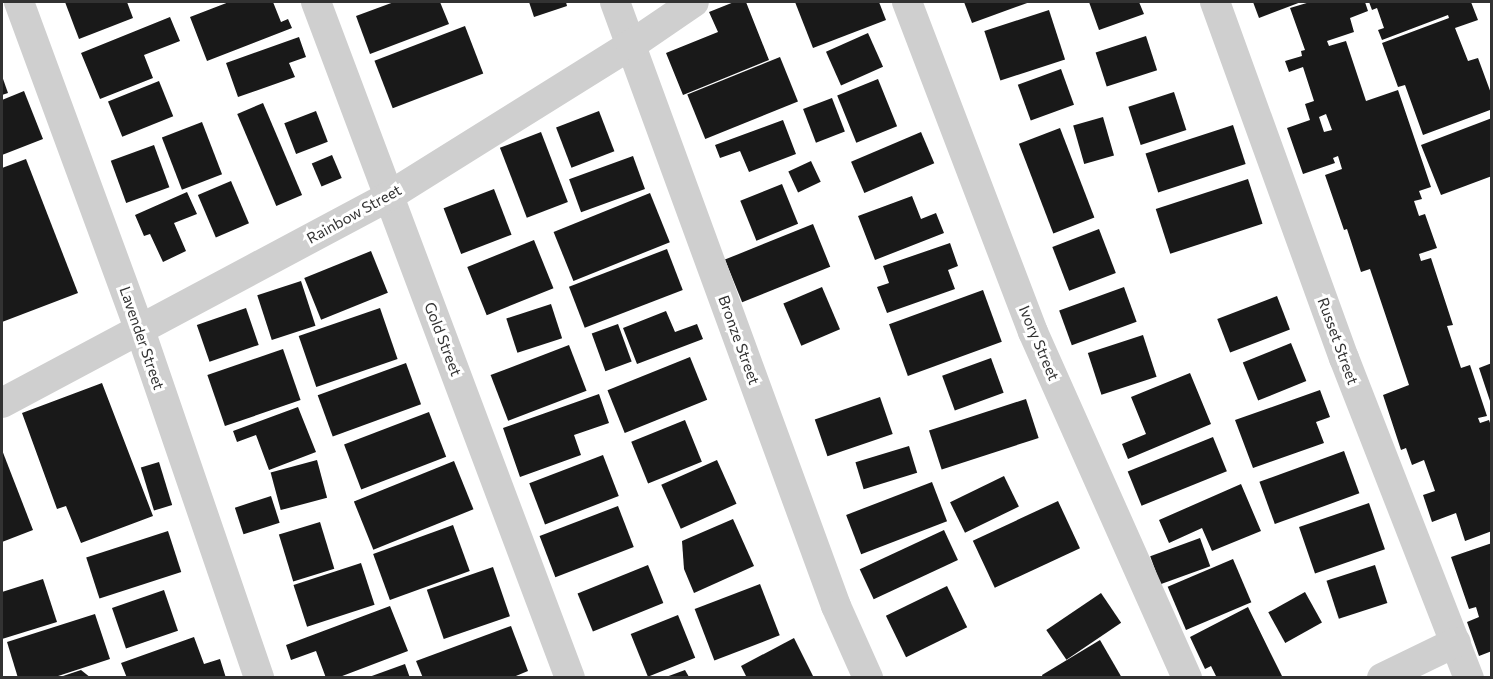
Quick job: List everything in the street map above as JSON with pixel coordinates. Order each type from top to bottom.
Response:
[{"type":"street","name":"Lavender Street","points":[[19,2],[140,330],[259,678]]},
{"type":"street","name":"Gold Street","points":[[316,2],[570,678]]},
{"type":"street","name":"Bronze Street","points":[[615,2],[836,606],[868,678]]},
{"type":"street","name":"Rainbow Street","points":[[2,403],[389,196],[631,45],[694,2]]},
{"type":"street","name":"Ivory Street","points":[[907,2],[1033,332],[1187,678]]},
{"type":"street","name":"Russet Street","points":[[1215,2],[1344,358],[1469,678]]},
{"type":"street","points":[[1382,678],[1456,642]]},
{"type":"building","points":[[65,2],[127,2],[133,18],[79,39]]},
{"type":"building","points":[[229,2],[273,2],[281,22],[288,19],[292,28],[207,61],[190,17]]},
{"type":"building","points":[[394,2],[440,2],[449,24],[370,54],[356,16]]},
{"type":"building","points":[[529,2],[566,2],[567,6],[534,17]]},
{"type":"building","points":[[734,2],[746,2],[769,60],[683,95],[666,53],[718,32],[709,12]]},
{"type":"building","points":[[795,2],[879,2],[886,20],[813,48]]},
{"type":"building","points":[[964,2],[1030,2],[972,23]]},
{"type":"building","points":[[1089,2],[1139,2],[1144,14],[1099,30]]},
{"type":"building","points":[[1253,2],[1301,2],[1259,18]]},
{"type":"building","points":[[1310,2],[1365,2],[1368,11],[1350,18],[1354,32],[1327,41],[1329,46],[1346,41],[1366,101],[1398,90],[1431,187],[1419,191],[1422,199],[1414,201],[1419,216],[1425,214],[1437,248],[1419,254],[1421,261],[1431,258],[1453,325],[1447,326],[1461,368],[1470,365],[1487,416],[1478,418],[1480,423],[1489,420],[1492,429],[1492,531],[1465,541],[1456,513],[1432,522],[1423,495],[1435,491],[1424,460],[1412,465],[1406,448],[1401,450],[1383,395],[1409,385],[1370,269],[1361,272],[1347,229],[1344,230],[1325,175],[1342,169],[1338,156],[1333,158],[1335,163],[1303,174],[1287,128],[1310,120],[1305,104],[1314,101],[1303,67],[1289,72],[1285,61],[1302,56],[1301,51],[1305,50],[1290,8]],"holes":[[[1326,114],[1332,130],[1324,132],[1319,117]]]},
{"type":"building","points":[[1369,2],[1471,2],[1478,20],[1455,28],[1468,61],[1478,58],[1492,96],[1492,114],[1490,110],[1423,135],[1405,85],[1398,87],[1382,43],[1449,18],[1448,15],[1382,40],[1378,30],[1384,28],[1377,8],[1372,10]]},
{"type":"building","points":[[1049,10],[1065,59],[1000,80],[984,31]]},
{"type":"building","points":[[170,17],[180,41],[144,55],[153,78],[100,99],[81,53]]},
{"type":"building","points":[[465,26],[483,74],[393,108],[374,61]]},
{"type":"building","points":[[868,33],[883,67],[841,86],[826,52]]},
{"type":"building","points":[[1146,36],[1157,70],[1107,87],[1096,52]]},
{"type":"building","points":[[299,37],[306,57],[289,63],[295,77],[238,97],[226,63]]},
{"type":"building","points":[[780,57],[798,102],[705,139],[687,94]]},
{"type":"building","points":[[1061,69],[1074,105],[1031,120],[1018,85]]},
{"type":"building","points":[[2,76],[8,93],[2,95]]},
{"type":"building","points":[[878,79],[897,126],[856,143],[837,95]]},
{"type":"building","points":[[159,81],[173,116],[122,137],[108,102]]},
{"type":"building","points":[[24,91],[43,139],[2,155],[2,100]]},
{"type":"building","points":[[1174,92],[1186,130],[1141,145],[1128,107]]},
{"type":"building","points":[[832,98],[845,132],[816,143],[803,109]]},
{"type":"building","points":[[263,103],[302,195],[276,206],[237,114]]},
{"type":"building","points":[[316,111],[328,142],[296,154],[284,123]]},
{"type":"building","points":[[599,111],[614,151],[571,168],[556,127]]},
{"type":"building","points":[[1103,117],[1114,155],[1084,164],[1073,126]]},
{"type":"building","points":[[1492,118],[1492,176],[1441,195],[1421,145]]},
{"type":"building","points":[[783,120],[796,154],[749,172],[740,151],[720,158],[715,145]]},
{"type":"building","points":[[202,122],[222,174],[182,190],[162,137]]},
{"type":"building","points":[[1233,125],[1246,164],[1158,192],[1146,153]]},
{"type":"building","points":[[1060,128],[1094,218],[1053,233],[1019,144]]},
{"type":"building","points":[[541,132],[568,202],[527,218],[500,148]]},
{"type":"building","points":[[921,132],[934,163],[864,193],[851,162]]},
{"type":"building","points":[[154,145],[169,187],[126,203],[111,161]]},
{"type":"building","points":[[332,155],[342,178],[322,187],[312,164]]},
{"type":"building","points":[[633,156],[645,189],[581,212],[569,179]]},
{"type":"building","points":[[26,159],[78,293],[2,322],[2,168]]},
{"type":"building","points":[[811,161],[821,182],[798,192],[788,172]]},
{"type":"building","points":[[1248,179],[1263,224],[1170,254],[1156,209]]},
{"type":"building","points":[[231,181],[249,223],[216,237],[198,195]]},
{"type":"building","points":[[782,184],[798,224],[756,241],[740,201]]},
{"type":"building","points":[[494,189],[512,235],[461,254],[444,208]]},
{"type":"building","points":[[187,192],[197,214],[174,223],[186,251],[163,262],[150,234],[144,236],[135,215]]},
{"type":"building","points":[[650,193],[670,242],[573,281],[554,232]]},
{"type":"building","points":[[912,196],[921,219],[936,213],[944,233],[875,260],[858,216]]},
{"type":"building","points":[[813,224],[830,267],[742,302],[725,260]]},
{"type":"building","points":[[1099,229],[1116,273],[1069,291],[1052,247]]},
{"type":"building","points":[[534,240],[553,288],[487,315],[467,267]]},
{"type":"building","points":[[950,243],[958,266],[948,270],[955,289],[887,313],[877,287],[889,283],[883,266]]},
{"type":"building","points":[[667,249],[683,290],[585,328],[569,287]]},
{"type":"building","points":[[371,251],[388,293],[321,320],[304,278]]},
{"type":"building","points":[[301,281],[316,326],[272,340],[257,295]]},
{"type":"building","points":[[822,287],[840,329],[801,346],[783,303]]},
{"type":"building","points":[[1124,287],[1137,322],[1072,345],[1059,311]]},
{"type":"building","points":[[983,290],[1002,342],[908,376],[889,324]]},
{"type":"building","points":[[1277,296],[1290,330],[1230,353],[1217,319]]},
{"type":"building","points":[[551,304],[562,338],[517,353],[506,319]]},
{"type":"building","points":[[246,308],[259,345],[210,362],[197,325]]},
{"type":"building","points":[[380,308],[398,359],[316,387],[299,336]]},
{"type":"building","points":[[666,311],[675,332],[697,324],[703,339],[637,364],[623,328]]},
{"type":"building","points":[[618,324],[632,362],[605,371],[592,334]]},
{"type":"building","points":[[1143,335],[1157,377],[1101,395],[1088,353]]},
{"type":"building","points":[[1291,343],[1306,381],[1258,400],[1243,362]]},
{"type":"building","points":[[569,345],[587,391],[508,421],[491,375]]},
{"type":"building","points":[[283,349],[301,400],[225,426],[207,375]]},
{"type":"building","points":[[690,357],[707,400],[625,433],[607,390]]},
{"type":"building","points":[[991,358],[1004,393],[955,411],[942,376]]},
{"type":"building","points":[[406,363],[421,404],[333,436],[318,395]]},
{"type":"building","points":[[1492,363],[1492,404],[1491,404],[1479,368]]},
{"type":"building","points":[[1190,373],[1211,424],[1128,459],[1122,444],[1146,434],[1131,397]]},
{"type":"building","points":[[102,383],[153,516],[81,543],[66,506],[57,509],[22,413]]},
{"type":"building","points":[[1320,390],[1330,417],[1316,422],[1324,443],[1253,468],[1235,420]]},
{"type":"building","points":[[599,394],[609,423],[574,435],[581,455],[520,477],[503,428]]},
{"type":"building","points":[[880,397],[893,434],[827,456],[815,419]]},
{"type":"building","points":[[1026,399],[1039,438],[942,470],[929,431]]},
{"type":"building","points":[[298,407],[316,452],[269,470],[256,435],[237,442],[233,431]]},
{"type":"building","points":[[429,412],[446,457],[361,489],[344,445]]},
{"type":"building","points":[[685,420],[702,462],[648,483],[631,442]]},
{"type":"building","points":[[1213,437],[1227,471],[1142,506],[1128,471]]},
{"type":"building","points":[[909,446],[917,473],[864,489],[855,462]]},
{"type":"building","points":[[2,450],[33,530],[2,542]]},
{"type":"building","points":[[1344,451],[1359,493],[1275,524],[1259,482]]},
{"type":"building","points":[[603,455],[619,496],[545,524],[529,483]]},
{"type":"building","points":[[317,460],[327,498],[281,510],[271,472]]},
{"type":"building","points":[[717,460],[737,504],[681,529],[661,485]]},
{"type":"building","points":[[454,461],[473,509],[373,550],[354,501]]},
{"type":"building","points":[[159,462],[172,505],[154,511],[141,468]]},
{"type":"building","points":[[1004,476],[1019,507],[965,533],[950,502]]},
{"type":"building","points":[[932,482],[947,521],[861,554],[846,515]]},
{"type":"building","points":[[1241,484],[1261,531],[1212,551],[1202,528],[1169,543],[1159,520]]},
{"type":"building","points":[[271,496],[280,523],[244,534],[235,508]]},
{"type":"building","points":[[1058,501],[1080,548],[995,588],[973,541]]},
{"type":"building","points":[[1369,503],[1385,549],[1315,573],[1299,527]]},
{"type":"building","points":[[618,506],[634,547],[555,577],[540,536]]},
{"type":"building","points":[[733,519],[754,566],[694,593],[684,569],[682,541]]},
{"type":"building","points":[[320,522],[334,569],[293,581],[279,535]]},
{"type":"building","points":[[453,525],[470,571],[390,600],[373,554]]},
{"type":"building","points":[[944,530],[958,560],[874,599],[860,569]]},
{"type":"building","points":[[168,531],[181,572],[99,598],[86,558]]},
{"type":"building","points":[[1200,538],[1210,566],[1160,584],[1150,556]]},
{"type":"building","points":[[1492,543],[1492,651],[1479,656],[1467,622],[1479,617],[1476,607],[1469,609],[1451,557]]},
{"type":"building","points":[[1233,559],[1251,602],[1186,630],[1168,587]]},
{"type":"building","points":[[361,563],[375,605],[307,627],[293,585]]},
{"type":"building","points":[[648,565],[663,603],[593,631],[578,593]]},
{"type":"building","points":[[1375,565],[1387,603],[1339,619],[1326,581]]},
{"type":"building","points":[[493,567],[510,616],[444,639],[427,590]]},
{"type":"building","points":[[43,579],[57,622],[2,639],[2,592]]},
{"type":"building","points":[[760,584],[780,635],[714,660],[695,609]]},
{"type":"building","points":[[947,586],[967,627],[906,657],[886,616]]},
{"type":"building","points":[[164,590],[178,631],[126,649],[112,608]]},
{"type":"building","points":[[1305,592],[1322,623],[1285,643],[1268,612]]},
{"type":"building","points":[[1101,593],[1121,623],[1066,660],[1046,630]]},
{"type":"building","points":[[390,606],[408,651],[337,678],[326,678],[316,651],[291,660],[286,645]]},
{"type":"building","points":[[1248,607],[1283,678],[1217,678],[1211,666],[1205,669],[1190,637]]},
{"type":"building","points":[[95,614],[110,659],[52,678],[18,678],[7,642]]},
{"type":"building","points":[[678,615],[695,658],[648,677],[631,634]]},
{"type":"building","points":[[511,626],[528,671],[511,678],[423,678],[416,661]]},
{"type":"building","points":[[194,637],[204,664],[220,659],[226,678],[127,678],[121,663]]},
{"type":"building","points":[[794,638],[814,678],[747,678],[741,666]]},
{"type":"building","points":[[1100,640],[1122,678],[1043,678],[1042,675]]},
{"type":"building","points":[[405,664],[410,678],[369,678],[369,677]]},
{"type":"building","points":[[81,670],[91,678],[60,678],[60,677]]},
{"type":"building","points":[[685,670],[689,677],[666,677]]}]
